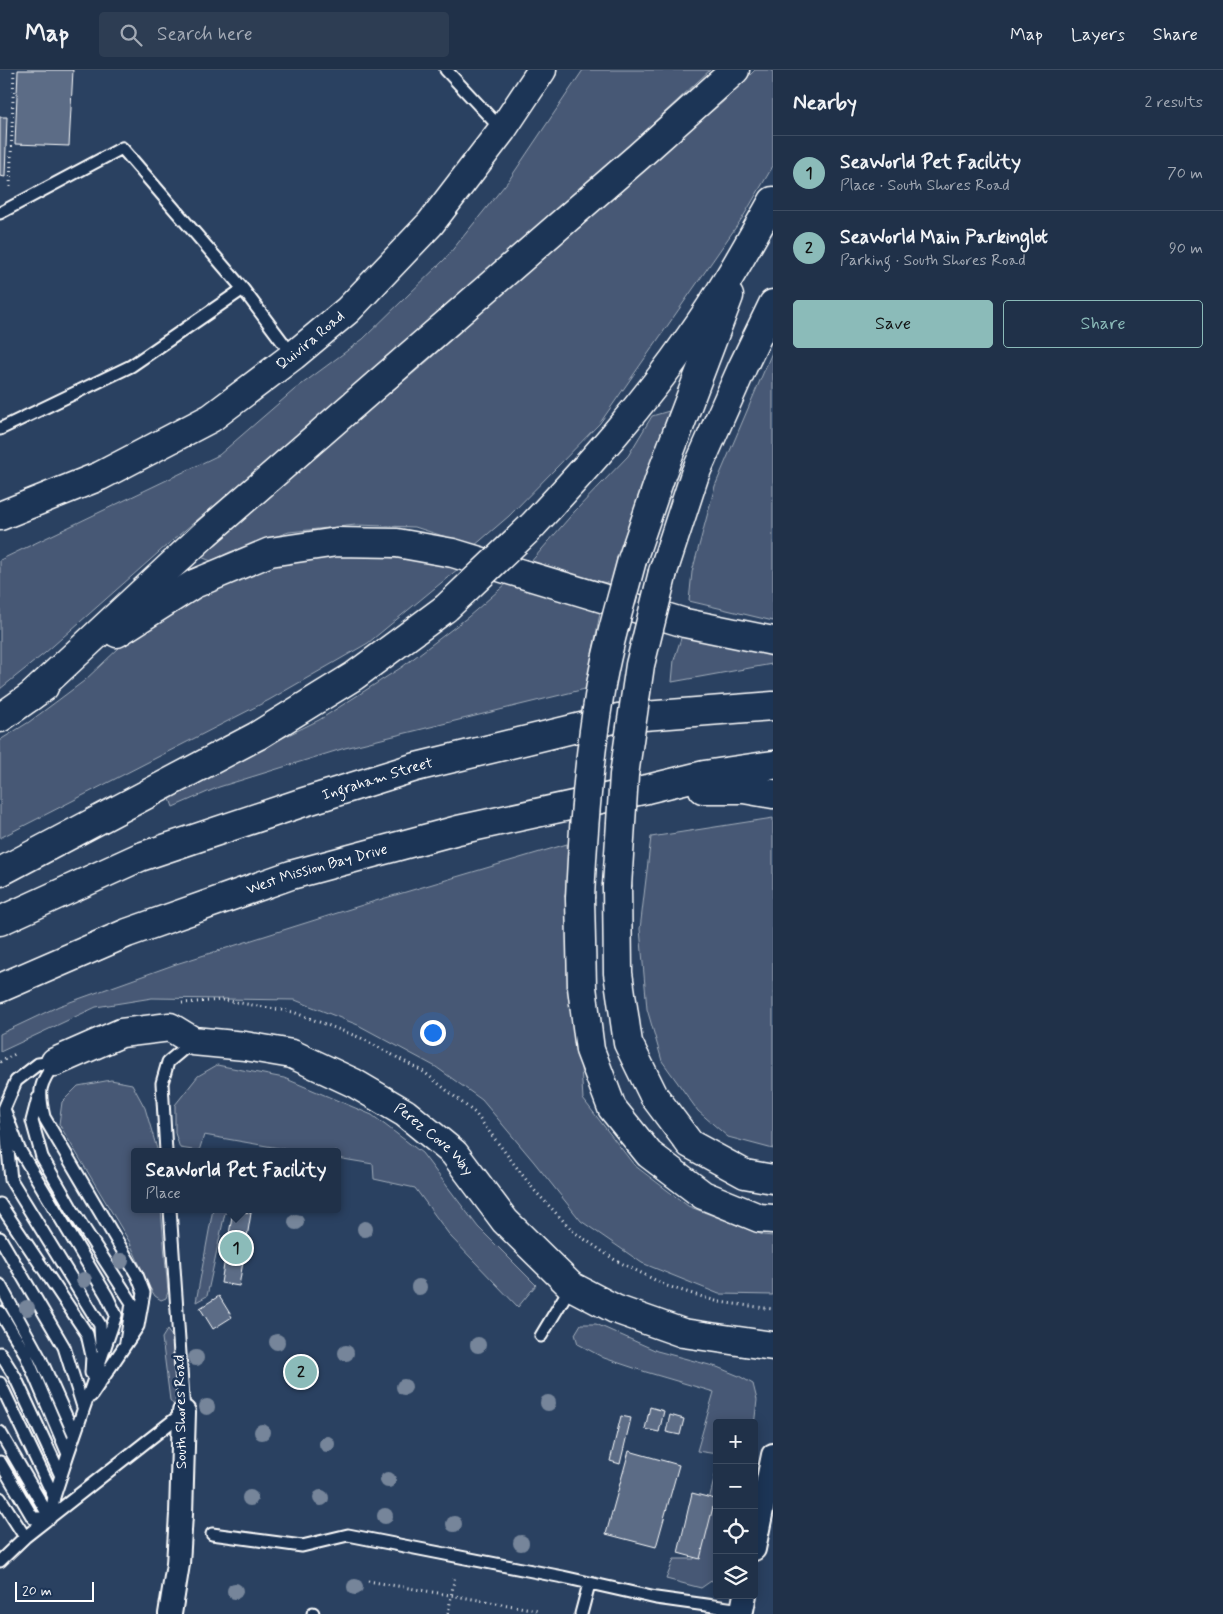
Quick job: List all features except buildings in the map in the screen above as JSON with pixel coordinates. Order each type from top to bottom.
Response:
[{"type":"main road","name":"Quivira Road","points":[[0,516],[100,476],[211,418],[293,356],[348,310],[430,224],[502,130],[542,70]]},
{"type":"main road","points":[[30,697],[206,533],[638,157],[734,70]]},
{"type":"main road","points":[[0,872],[257,736],[354,676],[446,608],[532,526],[587,468],[642,401],[690,338],[746,250],[773,201]]},
{"type":"main road","points":[[746,250],[718,330],[661,475],[632,560],[611,637],[599,696],[589,767],[580,898],[582,987],[590,1050],[612,1108],[649,1154],[702,1195],[760,1218],[773,1219]]},
{"type":"main road","points":[[773,304],[695,474],[663,572],[640,665],[624,775],[617,886],[618,973],[628,1043],[654,1096],[690,1144],[745,1174],[773,1178]]},
{"type":"main road","points":[[0,718],[118,632],[194,584],[270,552],[337,542],[397,543],[454,553],[685,623],[773,641]]},
{"type":"main road","name":"Ingraham Street","points":[[0,921],[140,857],[416,767],[618,718],[773,706]]},
{"type":"main road","points":[[647,789],[704,775],[773,765]]},
{"type":"main road","points":[[647,789],[744,789],[773,794]]},
{"type":"main road","name":"West Mission Bay Drive","points":[[0,988],[127,933],[291,875],[458,830],[647,789]]},
{"type":"main road","name":"Perez Cove Way","points":[[55,1062],[121,1033],[170,1027],[193,1041],[245,1046],[292,1054],[354,1083],[405,1113],[454,1154],[505,1222],[571,1286],[615,1309],[683,1333],[773,1346]]},
{"type":"street","name":"South Shores Road","points":[[170,1614],[178,1556],[184,1412]]},
{"type":"street","points":[[758,1529],[773,1455]]},
{"type":"lane","points":[[446,70],[502,130]]},
{"type":"lane","points":[[5,210],[122,148],[243,289],[293,356]]},
{"type":"lane","points":[[0,429],[131,366],[243,289]]},
{"type":"lane","points":[[166,1148],[162,1083],[168,1062],[193,1041]]},
{"type":"lane","points":[[55,1062],[44,1078],[32,1121],[42,1157],[76,1216],[132,1303],[126,1345]]},
{"type":"lane","points":[[55,1062],[38,1064],[16,1082],[4,1110],[11,1180],[100,1326],[102,1353]]},
{"type":"lane","points":[[39,1094],[44,1117],[132,1267],[144,1293],[138,1326],[83,1408]]},
{"type":"lane","points":[[4,1110],[19,1149],[116,1315],[74,1434],[54,1497],[50,1518]]},
{"type":"lane","points":[[0,1204],[87,1334],[92,1356],[89,1389]]},
{"type":"lane","name":"South Shores Road","points":[[170,1213],[184,1412]]},
{"type":"lane","points":[[0,1238],[64,1346],[83,1408]]},
{"type":"lane","points":[[0,1284],[41,1360],[74,1434]]},
{"type":"lane","points":[[542,1336],[571,1286]]},
{"type":"lane","points":[[0,1312],[25,1353],[68,1454]]},
{"type":"lane","points":[[0,1353],[15,1377],[61,1476]]},
{"type":"lane","points":[[0,1384],[54,1497]]},
{"type":"lane","points":[[0,1561],[25,1537],[184,1412]]},
{"type":"lane","points":[[0,1432],[50,1518]]},
{"type":"lane","points":[[0,1462],[33,1518],[50,1518]]},
{"type":"lane","points":[[0,1498],[25,1537]]},
{"type":"lane","points":[[212,1534],[302,1546],[348,1535],[563,1577],[656,1598],[744,1602]]},
{"type":"lane","points":[[582,1614],[589,1584]]},
{"type":"path","points":[[5,210],[14,70]]},
{"type":"path","points":[[448,1614],[458,1557]]},
{"type":"path","points":[[368,1581],[537,1610]]},
{"type":"shaded area","points":[[583,70],[710,70],[571,200],[298,436],[167,545],[45,653],[0,689],[0,560],[219,455],[294,390],[363,339],[445,259],[509,180]]},
{"type":"shaded area","points":[[755,70],[773,70],[773,166],[743,217],[600,423],[509,516],[474,546],[415,527],[356,525],[289,532],[230,552],[211,561],[201,557],[210,542],[422,366],[507,289],[597,212],[646,166],[723,102]]},
{"type":"shaded area","points":[[773,350],[773,621],[689,601],[692,572],[715,486]]},
{"type":"shaded area","points":[[669,411],[648,480],[624,538],[611,584],[529,564],[575,511],[628,456],[652,416]]},
{"type":"shaded area","points":[[327,553],[410,559],[458,569],[368,643],[269,700],[0,838],[0,740],[29,722],[84,681],[120,647],[208,591],[262,567]]},
{"type":"shaded area","points":[[514,577],[601,608],[590,666],[589,688],[345,748],[219,787],[173,807],[169,796],[199,779],[319,720],[402,667],[468,617]]},
{"type":"shaded area","points":[[683,632],[773,653],[772,664],[672,682],[674,660]]},
{"type":"shaded area","points":[[773,818],[773,1149],[728,1137],[698,1111],[662,1061],[647,1009],[640,929],[651,837]]},
{"type":"shaded area","points":[[567,844],[583,1099],[634,1165],[688,1206],[763,1235],[773,1236],[773,1295],[719,1294],[642,1263],[581,1221],[482,1100],[436,1067],[358,1025],[295,1000],[152,998],[96,1007],[0,1052],[0,1034],[59,1006],[176,964],[372,902]]},
{"type":"shaded area","points":[[217,1065],[284,1078],[372,1115],[422,1153],[478,1227],[536,1285],[518,1307],[451,1237],[415,1188],[374,1179],[373,1164],[341,1159],[341,1148],[278,1148],[204,1135],[200,1148],[180,1148],[175,1133],[175,1105],[198,1076]]},
{"type":"shaded area","points":[[111,1080],[132,1084],[145,1108],[157,1148],[131,1148],[131,1213],[161,1213],[168,1292],[166,1298],[161,1300],[155,1296],[150,1288],[129,1241],[59,1124],[62,1102],[78,1086]]},
{"type":"shaded area","points":[[212,1213],[225,1213],[207,1296],[196,1302]]},
{"type":"shaded area","points":[[581,1324],[596,1324],[657,1351],[717,1367],[739,1376],[753,1384],[757,1400],[755,1419],[713,1419],[713,1453],[697,1451],[714,1392],[604,1358],[578,1344],[575,1334]]},
{"type":"shaded area","points":[[167,1330],[173,1338],[177,1399],[175,1407],[170,1400],[162,1338]]},
{"type":"shaded area","points":[[713,1484],[713,1580],[701,1588],[666,1579],[674,1559],[694,1559]]},
{"type":"place","name":"SeaWorld Pet Facility","points":[[236,1248]]},
{"type":"place","name":"SeaWorld Main Parkinglot","points":[[301,1372]]}]
